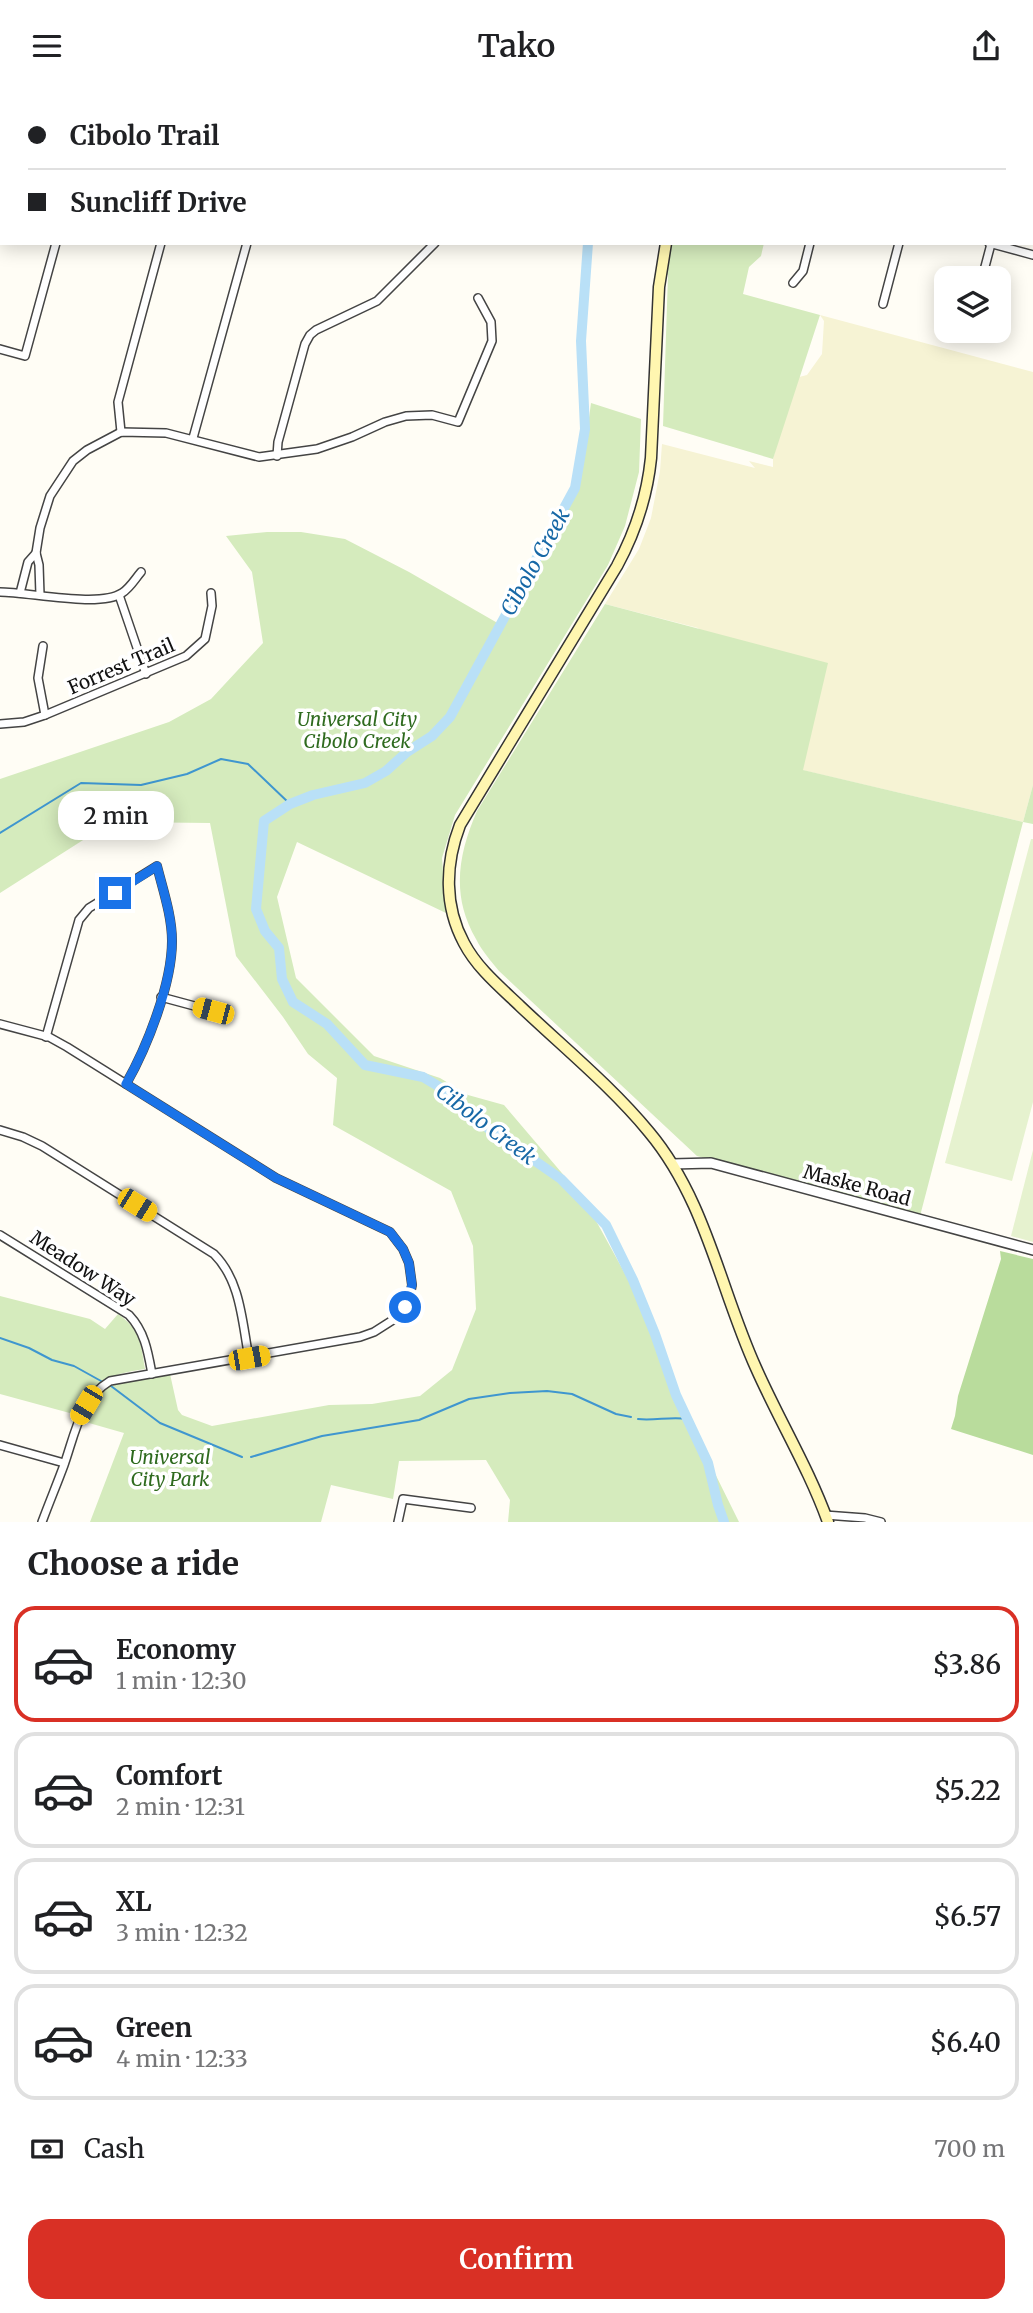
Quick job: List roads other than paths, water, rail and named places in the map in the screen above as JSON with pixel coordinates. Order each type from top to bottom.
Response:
[{"type":"main road","points":[[666,245],[659,287],[649,477],[636,525],[617,566],[460,825],[451,853],[449,889],[455,924],[475,961],[625,1104],[651,1133],[672,1164],[701,1221],[755,1367],[827,1518]]},
{"type":"street","points":[[0,349],[25,356],[55,245]]},
{"type":"street","points":[[121,432],[118,403],[160,245]]},
{"type":"street","points":[[194,438],[246,245]]},
{"type":"street","points":[[277,456],[305,344],[310,335],[377,302],[433,245]]},
{"type":"street","points":[[793,283],[803,271],[810,245]]},
{"type":"street","points":[[883,304],[899,245]]},
{"type":"street","points":[[985,266],[990,245]]},
{"type":"street","points":[[994,245],[1033,255]]},
{"type":"street","points":[[40,595],[36,553],[50,496],[73,461],[87,450],[121,432],[166,433],[194,438],[259,457],[277,456],[317,449],[385,422],[406,417],[432,415],[458,422],[492,341],[491,322],[478,298]]},
{"type":"street","points":[[20,593],[28,562],[36,553]]},
{"type":"street","points":[[0,592],[96,599],[119,595],[141,572]]},
{"type":"street","name":"Forrest Trail","points":[[0,724],[24,722],[45,715],[186,656],[205,639],[212,606],[211,593]]},
{"type":"street","points":[[119,595],[146,674]]},
{"type":"street","points":[[43,646],[38,678],[45,715]]},
{"type":"street","points":[[46,1037],[79,920],[89,908],[157,866],[169,914],[172,941],[168,971],[145,1048],[126,1084]]},
{"type":"street","points":[[161,997],[213,1011]]},
{"type":"street","points":[[0,1024],[46,1037],[67,1047],[276,1178],[384,1227],[403,1249],[409,1263],[412,1285],[405,1307],[387,1325],[360,1337],[110,1381],[96,1391],[79,1417],[42,1522]]},
{"type":"street","points":[[0,1130],[42,1146],[214,1254],[235,1286],[249,1358]]},
{"type":"street","name":"Maske Road","points":[[672,1164],[710,1163],[1033,1250]]},
{"type":"street","name":"Meadow Way","points":[[0,1235],[129,1315],[146,1343],[152,1374]]},
{"type":"street","points":[[0,1445],[64,1463]]},
{"type":"street","points":[[398,1522],[403,1499],[471,1509]]},
{"type":"street","points":[[827,1518],[865,1518],[881,1522]]},
{"type":"waterway","name":"Cibolo Creek","points":[[588,245],[581,341],[585,429],[575,488],[450,717],[432,736],[407,752],[386,771],[365,783],[313,795],[290,804],[264,821],[256,909],[265,931],[279,948],[282,979],[293,1002],[327,1024],[365,1065],[423,1077],[448,1092],[489,1129],[561,1179],[606,1225],[633,1280],[676,1395],[708,1463],[724,1522]]},
{"type":"waterway","points":[[0,833],[81,783],[141,785],[187,774],[221,759],[248,764],[290,804]]},
{"type":"waterway","points":[[0,1338],[52,1360],[74,1366],[101,1381]]},
{"type":"waterway","points":[[111,1386],[160,1423],[242,1457]]},
{"type":"waterway","points":[[251,1457],[322,1436],[419,1420],[469,1399],[510,1393],[547,1391],[572,1394],[616,1414],[631,1417]]},
{"type":"waterway","points":[[638,1419],[688,1419]]},
{"type":"park label","name":"Universal City Cibolo Creek","points":[[357,730]]},
{"type":"park label","name":"Universal City Park","points":[[170,1468]]}]
